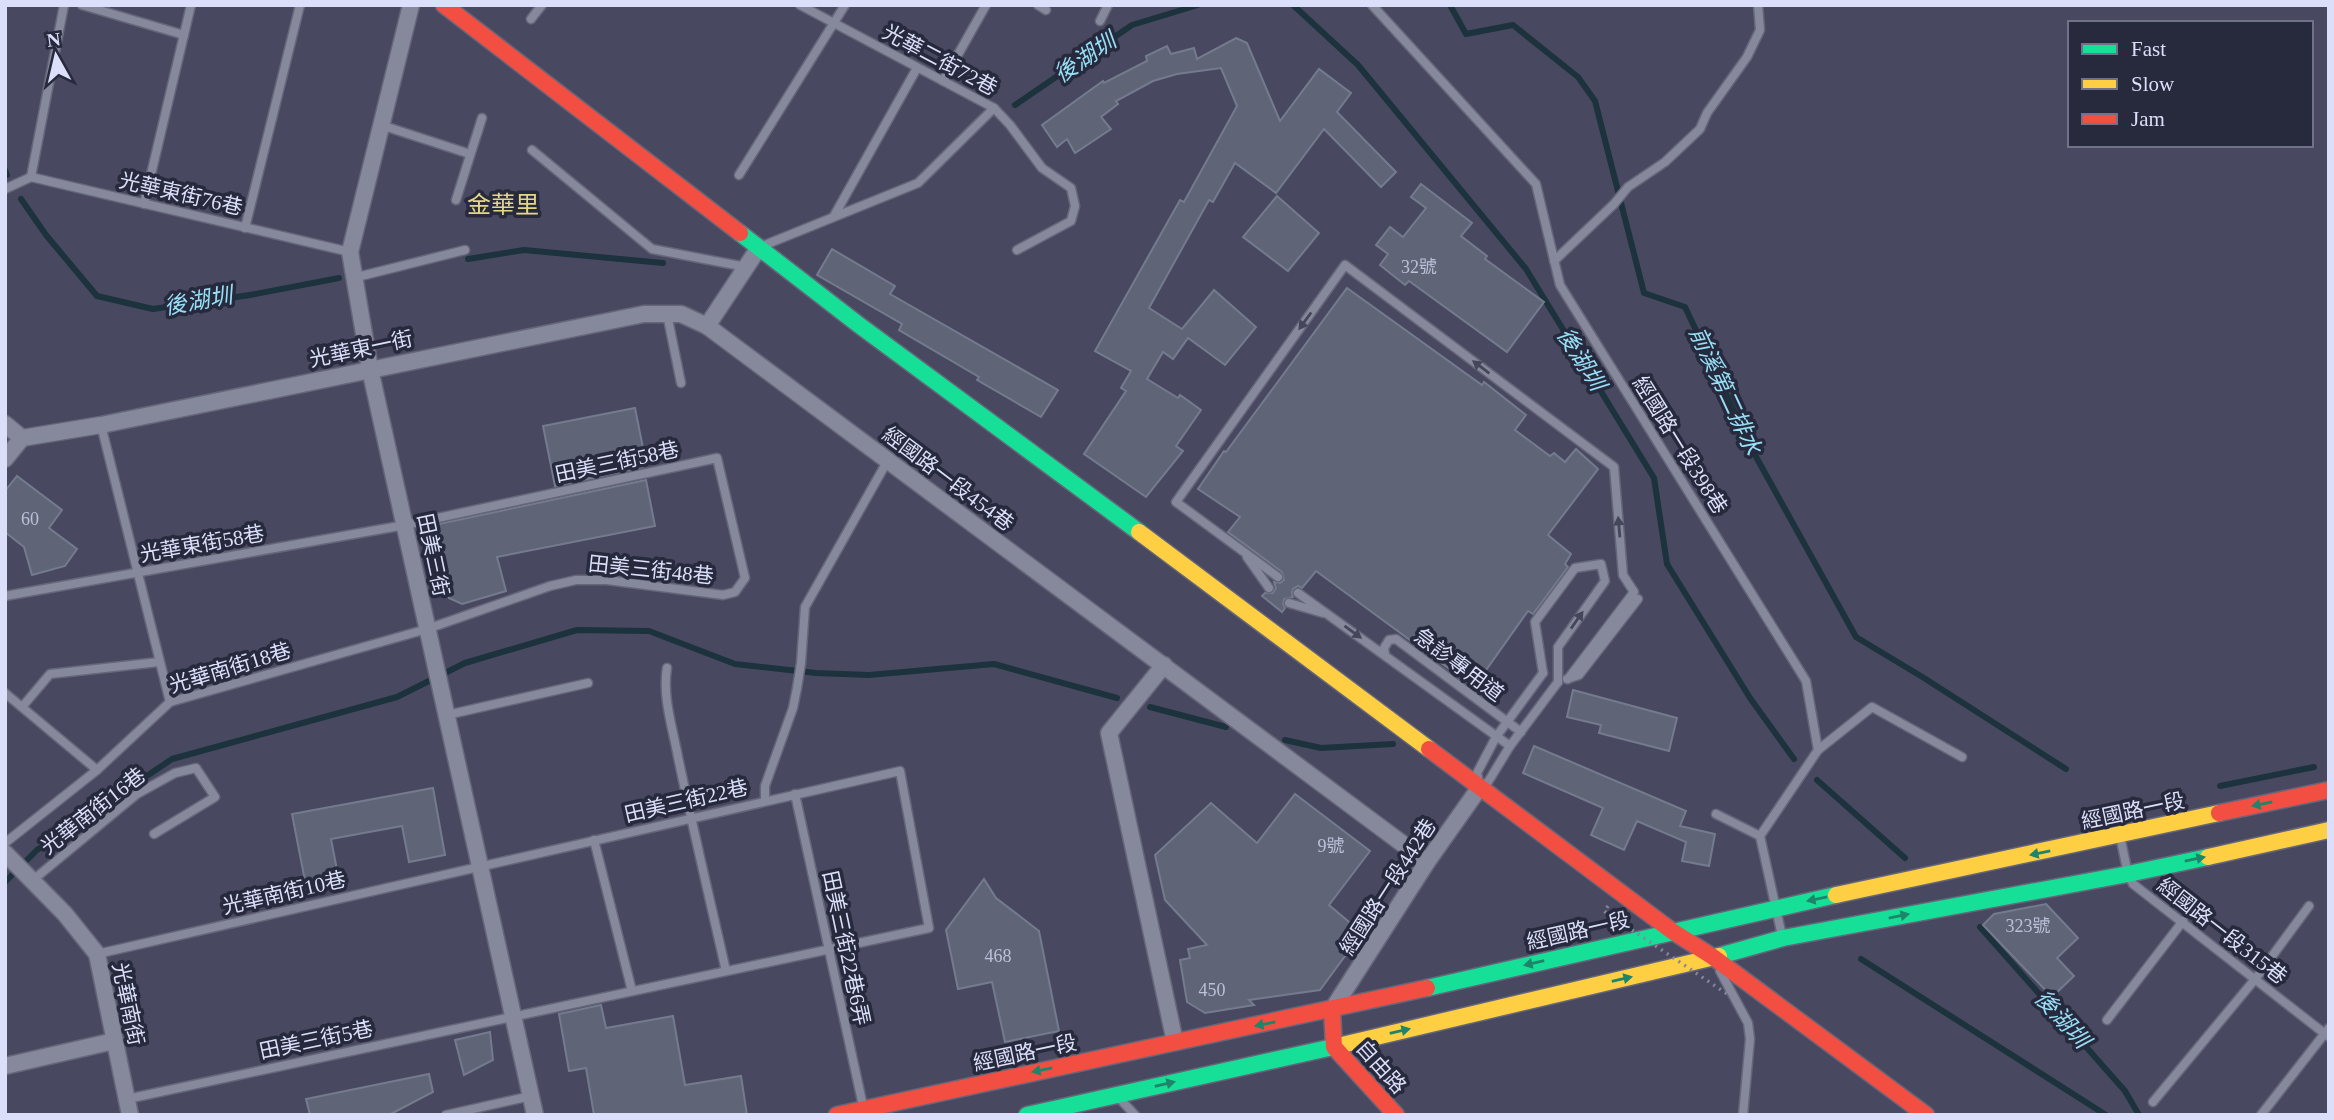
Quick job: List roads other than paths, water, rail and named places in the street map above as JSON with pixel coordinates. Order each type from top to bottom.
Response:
[{"type":"main road","points":[[444,5],[758,248],[1672,931],[1713,957],[1926,1115]]},
{"type":"main road","name":"經國路一段","points":[[837,1115],[1332,1010],[1775,908],[2329,790]]},
{"type":"main road","points":[[1027,1115],[1334,1047],[1783,938],[2128,874],[2329,830]]},
{"type":"main road","points":[[1332,1010],[1334,1047]]},
{"type":"main road","name":"自由路","points":[[1334,1047],[1396,1115]]},
{"type":"street","name":"田美三街","points":[[411,5],[350,252],[370,369],[535,1115]]},
{"type":"street","points":[[707,326],[758,248]]},
{"type":"street","name":"光華東一街","points":[[22,438],[101,425],[644,314],[681,314],[707,326]]},
{"type":"street","name":"經國路一段454巷","points":[[707,326],[1427,862]]},
{"type":"street","points":[[5,424],[22,438],[5,459]]},
{"type":"street","points":[[1164,665],[1109,733],[1175,1042]]},
{"type":"street","name":"經國路一段442巷","points":[[1332,1010],[1427,862],[1480,787]]},
{"type":"street","name":"光華南街","points":[[5,853],[65,914],[97,954],[128,1107]]},
{"type":"street","points":[[5,1066],[114,1041]]},
{"type":"lane","points":[[5,189],[31,177],[64,5]]},
{"type":"lane","points":[[82,5],[184,35]]},
{"type":"lane","points":[[144,204],[191,5]]},
{"type":"lane","points":[[245,228],[300,5]]},
{"type":"lane","points":[[531,19],[542,5]]},
{"type":"lane","name":"光華二街72巷","points":[[800,5],[994,108],[1042,168],[1071,188],[1074,206],[1071,221],[1017,250]]},
{"type":"lane","points":[[739,175],[845,5]]},
{"type":"lane","points":[[943,81],[986,5]]},
{"type":"lane","points":[[1100,21],[1108,5]]},
{"type":"lane","name":"經國路一段398巷","points":[[1372,5],[1536,184],[1560,285],[1806,681],[1818,750]]},
{"type":"lane","points":[[1554,261],[1614,204],[1628,187],[1665,162],[1700,129],[1707,113],[1747,57],[1760,30],[1758,5]]},
{"type":"lane","points":[[834,216],[918,68]]},
{"type":"lane","points":[[758,248],[918,183],[994,108]]},
{"type":"lane","points":[[456,200],[482,118]]},
{"type":"lane","points":[[381,125],[470,154]]},
{"type":"lane","points":[[532,150],[652,249],[746,267]]},
{"type":"lane","name":"光華東街76巷","points":[[31,177],[350,252]]},
{"type":"lane","points":[[353,278],[465,250]]},
{"type":"lane","points":[[1278,577],[1176,502],[1345,265],[1614,467],[1623,575],[1634,592],[1567,679]]},
{"type":"lane","points":[[667,314],[681,383]]},
{"type":"lane","points":[[101,425],[170,702]]},
{"type":"lane","name":"田美三街58巷","points":[[405,525],[717,458],[745,578]]},
{"type":"lane","points":[[765,801],[765,786],[793,708],[801,663],[805,607],[888,460]]},
{"type":"lane","name":"光華東街58巷","points":[[5,596],[405,525]]},
{"type":"lane","points":[[1243,552],[1269,588]]},
{"type":"lane","points":[[1558,682],[1558,647],[1605,580],[1601,564],[1575,568],[1535,622],[1543,673],[1558,682],[1579,675],[1638,599]]},
{"type":"lane","name":"田美三街48巷","points":[[428,629],[550,586],[576,580],[607,580],[723,595],[735,592],[745,578]]},
{"type":"lane","points":[[1298,593],[1510,746]]},
{"type":"lane","points":[[1289,603],[1330,615]]},
{"type":"lane","name":"光華南街18巷","points":[[5,844],[97,769],[170,702],[428,629]]},
{"type":"lane","name":"急診專用道","points":[[1385,655],[1384,648],[1389,640],[1396,639],[1521,732]]},
{"type":"lane","points":[[22,707],[50,674],[159,662]]},
{"type":"lane","points":[[667,668],[667,702],[726,971]]},
{"type":"lane","name":"經國路一段442巷","points":[[1543,673],[1496,737],[1477,773],[1480,787],[1489,782],[1510,746],[1558,682]]},
{"type":"lane","points":[[447,715],[588,683]]},
{"type":"lane","points":[[5,693],[97,769]]},
{"type":"lane","points":[[1783,938],[1760,836],[1818,750],[1872,707],[1962,757]]},
{"type":"lane","name":"光華南街16巷","points":[[33,880],[137,794],[175,773],[196,768],[215,797],[154,834]]},
{"type":"lane","name":"田美三街22巷","points":[[480,866],[900,771],[929,928]]},
{"type":"lane","name":"田美三街22巷6弄","points":[[795,794],[863,1109]]},
{"type":"lane","points":[[1716,814],[1760,836]]},
{"type":"lane","name":"經國路一段315巷","points":[[2120,836],[2128,874],[2138,888],[2327,1033]]},
{"type":"lane","points":[[594,840],[632,991]]},
{"type":"lane","name":"光華南街10巷","points":[[97,954],[480,866]]},
{"type":"lane","points":[[2153,1102],[2256,978],[2309,906]]},
{"type":"lane","points":[[2107,1020],[2183,921]]},
{"type":"lane","name":"田美三街5巷","points":[[128,1107],[513,1016],[929,928]]},
{"type":"lane","points":[[1713,957],[1748,1023],[1750,1040],[1743,1115]]},
{"type":"lane","points":[[2261,1115],[2327,1033]]},
{"type":"lane","points":[[446,1115],[531,1096]]},
{"type":"lane","points":[[1117,1096],[1135,1115]]},
{"type":"waterway","name":"後湖圳","points":[[1015,105],[1132,25],[1198,5]]},
{"type":"waterway","name":"後湖圳","points":[[1293,5],[1358,65],[1526,269],[1654,478],[1667,564],[1750,698],[1794,759]]},
{"type":"waterway","name":"前溪第二排水","points":[[1450,5],[1466,34],[1513,25],[1578,77],[1595,101],[1644,293],[1685,307],[1755,455],[1856,637],[2066,769]]},
{"type":"waterway","name":"後湖圳","points":[[5,170],[7,175]]},
{"type":"waterway","name":"後湖圳","points":[[21,199],[46,235],[97,296],[153,309],[250,295],[339,278]]},
{"type":"waterway","name":"後湖圳","points":[[468,259],[524,250],[663,263]]},
{"type":"waterway","points":[[5,882],[37,850],[172,759],[397,697],[465,663],[577,630],[649,631],[735,664],[816,673],[869,675],[994,664],[1117,698]]},
{"type":"waterway","points":[[1150,707],[1226,727]]},
{"type":"waterway","points":[[1285,740],[1321,748],[1393,744]]},
{"type":"waterway","name":"前溪第二排水","points":[[2220,786],[2314,767]]},
{"type":"waterway","name":"後湖圳","points":[[1817,780],[1905,858]]},
{"type":"waterway","name":"後湖圳","points":[[1980,927],[2125,1091],[2139,1115]]},
{"type":"waterway","points":[[1861,959],[2106,1115]]},
{"type":"district","name":"金華里","points":[[503,205]]}]
